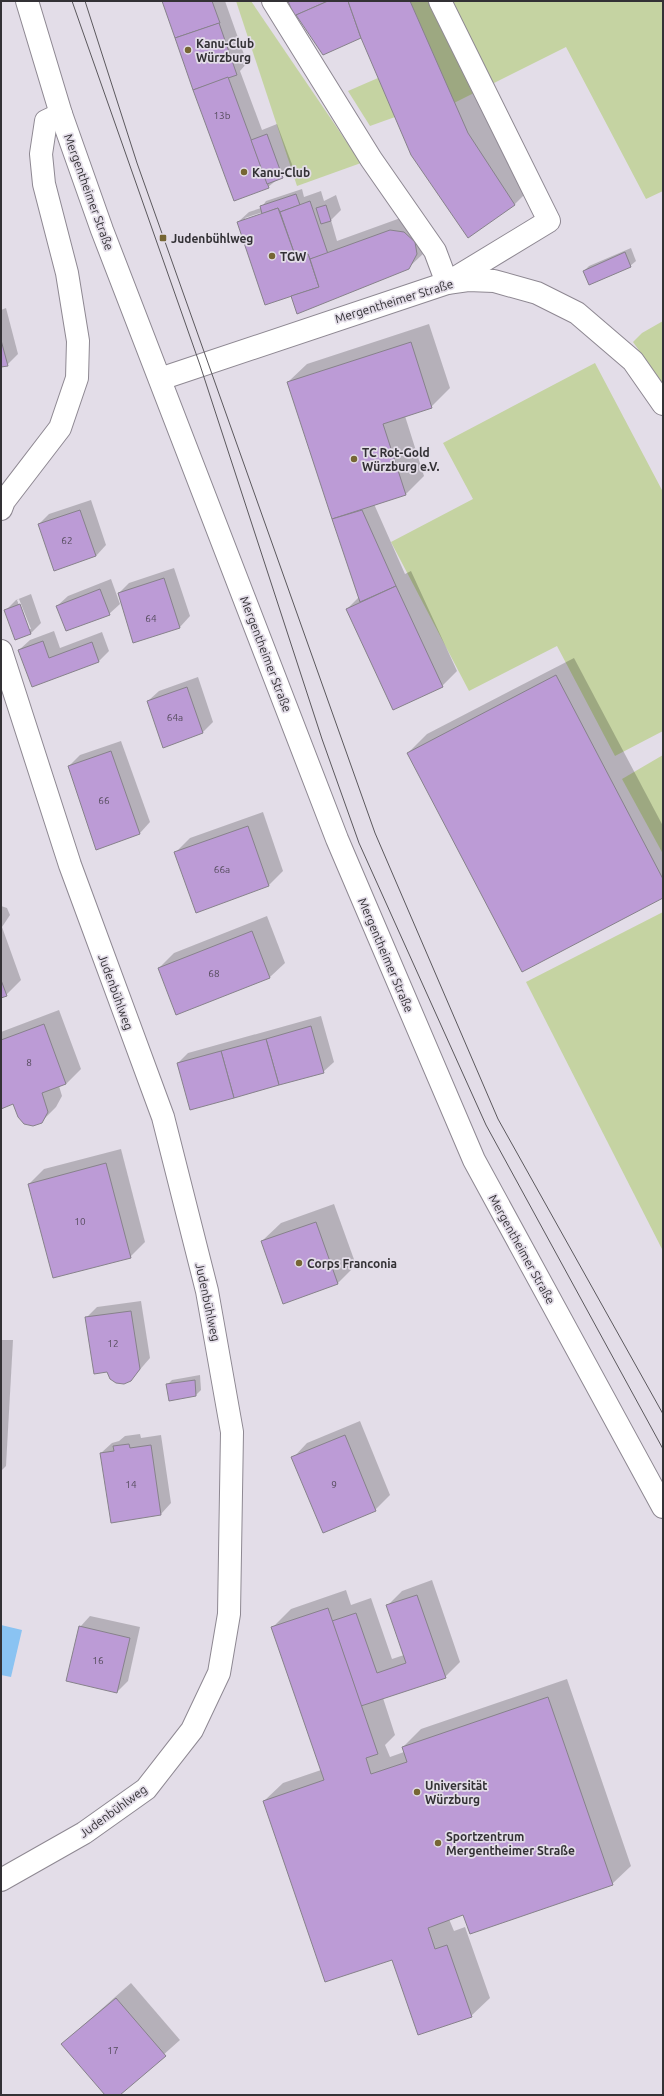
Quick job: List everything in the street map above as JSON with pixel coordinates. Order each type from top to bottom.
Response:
[{"type":"street","name":"Mergentheimer Straße","points":[[27,1],[61,114],[102,230],[336,839],[474,1160],[663,1507]]},
{"type":"street","points":[[273,1],[371,160],[435,251],[447,283],[549,221],[440,1]]},
{"type":"street","points":[[1,509],[4,501],[60,428],[77,378],[78,342],[68,280],[44,184],[41,154],[46,121],[61,114]]},
{"type":"street","name":"Mergentheimer Straße","points":[[160,379],[447,283],[468,280],[494,280],[537,294],[577,313],[633,361],[663,404]]},
{"type":"street","name":"Judenbühlweg","points":[[1,651],[70,865],[163,1117],[207,1290],[232,1432],[229,1614],[219,1673],[192,1730],[146,1789],[84,1833],[1,1880]]},
{"type":"green space","points":[[236,1],[251,1],[361,163],[297,186]]},
{"type":"green space","points":[[410,1],[663,1],[663,191],[646,199],[566,47],[454,103]]},
{"type":"green space","points":[[378,78],[395,117],[370,126],[348,91]]},
{"type":"green space","points":[[663,321],[663,384],[633,342],[642,333]]},
{"type":"green space","points":[[595,363],[663,492],[663,731],[615,756],[557,646],[469,691],[391,542],[473,499],[443,443]]},
{"type":"green space","points":[[663,755],[663,854],[622,779]]},
{"type":"green space","points":[[663,912],[663,1251],[526,982]]},
{"type":"water","points":[[1,1625],[22,1630],[11,1677],[1,1675]]},
{"type":"building","points":[[162,1],[212,1],[220,23],[175,38]]},
{"type":"building","points":[[288,1],[328,1],[294,16]]},
{"type":"building","points":[[328,1],[348,1],[361,38],[323,55],[296,15]]},
{"type":"building","points":[[348,1],[410,1],[468,133],[515,205],[468,238],[411,155],[361,38]]},
{"type":"building","points":[[219,23],[237,75],[193,90],[175,38]]},
{"type":"building","points":[[228,77],[269,188],[234,201],[193,90]]},
{"type":"building","points":[[267,134],[283,178],[267,184],[251,140]]},
{"type":"building","points":[[296,194],[300,205],[280,212],[278,208],[262,214],[260,206]]},
{"type":"building","points":[[310,201],[328,254],[310,259],[308,254],[296,258],[280,212]]},
{"type":"building","points":[[326,205],[331,221],[321,224],[316,208]]},
{"type":"building","name":"TGW","points":[[278,208],[296,258],[308,254],[319,287],[265,305],[237,222]]},
{"type":"building","points":[[390,230],[404,232],[415,242],[417,254],[409,269],[297,314],[291,296],[319,287],[310,259]]},
{"type":"building","points":[[625,252],[631,267],[589,285],[583,271]]},
{"type":"building","points":[[1,340],[8,366],[1,367]]},
{"type":"building","name":"TC Rot-Gold Würzburg e.V.","points":[[411,342],[432,408],[383,424],[406,495],[332,519],[287,382]]},
{"type":"building","points":[[80,510],[96,556],[54,571],[38,524]]},
{"type":"building","points":[[362,510],[396,586],[360,602],[332,519]]},
{"type":"building","points":[[164,578],[180,628],[133,643],[118,593]]},
{"type":"building","points":[[396,586],[443,687],[393,710],[346,609]]},
{"type":"building","points":[[100,589],[110,615],[66,631],[56,606]]},
{"type":"building","points":[[20,604],[31,634],[15,640],[4,610]]},
{"type":"building","points":[[43,641],[49,658],[92,642],[99,662],[32,687],[18,650]]},
{"type":"building","points":[[556,675],[663,879],[663,898],[522,972],[407,753]]},
{"type":"building","points":[[187,687],[203,733],[163,748],[147,701]]},
{"type":"building","points":[[111,751],[140,834],[96,850],[68,766]]},
{"type":"building","points":[[248,826],[269,886],[196,913],[174,852]]},
{"type":"building","points":[[252,931],[270,978],[176,1015],[158,968]]},
{"type":"building","points":[[1,980],[7,996],[1,998]]},
{"type":"building","points":[[44,1024],[66,1084],[42,1093],[48,1112],[42,1123],[33,1126],[24,1124],[18,1117],[13,1104],[1,1109],[1,1040]]},
{"type":"building","points":[[311,1026],[324,1073],[279,1085],[266,1039]]},
{"type":"building","points":[[266,1039],[279,1085],[234,1098],[221,1051]]},
{"type":"building","points":[[221,1051],[234,1098],[190,1110],[177,1063]]},
{"type":"building","points":[[106,1163],[131,1258],[53,1278],[28,1184]]},
{"type":"building","name":"Corps Franconia","points":[[316,1222],[338,1284],[283,1304],[261,1241]]},
{"type":"building","points":[[131,1311],[140,1369],[131,1381],[124,1384],[116,1383],[110,1379],[107,1372],[94,1374],[85,1317]]},
{"type":"building","points":[[195,1380],[196,1396],[169,1401],[166,1384]]},
{"type":"building","points":[[345,1435],[376,1511],[323,1533],[291,1457]]},
{"type":"building","points":[[129,1444],[130,1448],[151,1445],[161,1515],[111,1523],[100,1453],[114,1451],[113,1446]]},
{"type":"building","points":[[417,1595],[446,1678],[361,1706],[332,1621],[356,1613],[377,1673],[406,1663],[386,1605]]},
{"type":"building","name":"Sportzentrum Mergentheimer Straße","points":[[328,1608],[378,1754],[366,1758],[371,1774],[407,1762],[402,1747],[548,1697],[613,1885],[470,1934],[463,1915],[428,1928],[435,1949],[447,1945],[472,2017],[418,2035],[392,1960],[325,1982],[263,1801],[324,1780],[271,1627]]},
{"type":"building","points":[[79,1626],[130,1638],[117,1693],[66,1681]]},
{"type":"building","points":[[116,1998],[166,2056],[120,2095],[105,2095],[61,2044]]},
{"type":"tram line","points":[[72,1],[200,365],[322,739],[359,843],[486,1125],[663,1449]]},
{"type":"tram line","points":[[85,1],[137,163],[375,833],[498,1119],[663,1414]]},
{"type":"place","name":"Kanu-Club Würzburg","points":[[188,50]]},
{"type":"place","name":"Kanu-Club","points":[[244,172]]},
{"type":"place","name":"Judenbühlweg","points":[[163,238]]},
{"type":"place","name":"TGW","points":[[272,256]]},
{"type":"place","name":"TC Rot-Gold Würzburg e.V.","points":[[354,459]]},
{"type":"place","name":"Corps Franconia","points":[[299,1263]]},
{"type":"place","name":"Universität Würzburg","points":[[417,1792]]},
{"type":"place","name":"Sportzentrum Mergentheimer Straße","points":[[438,1843]]}]
